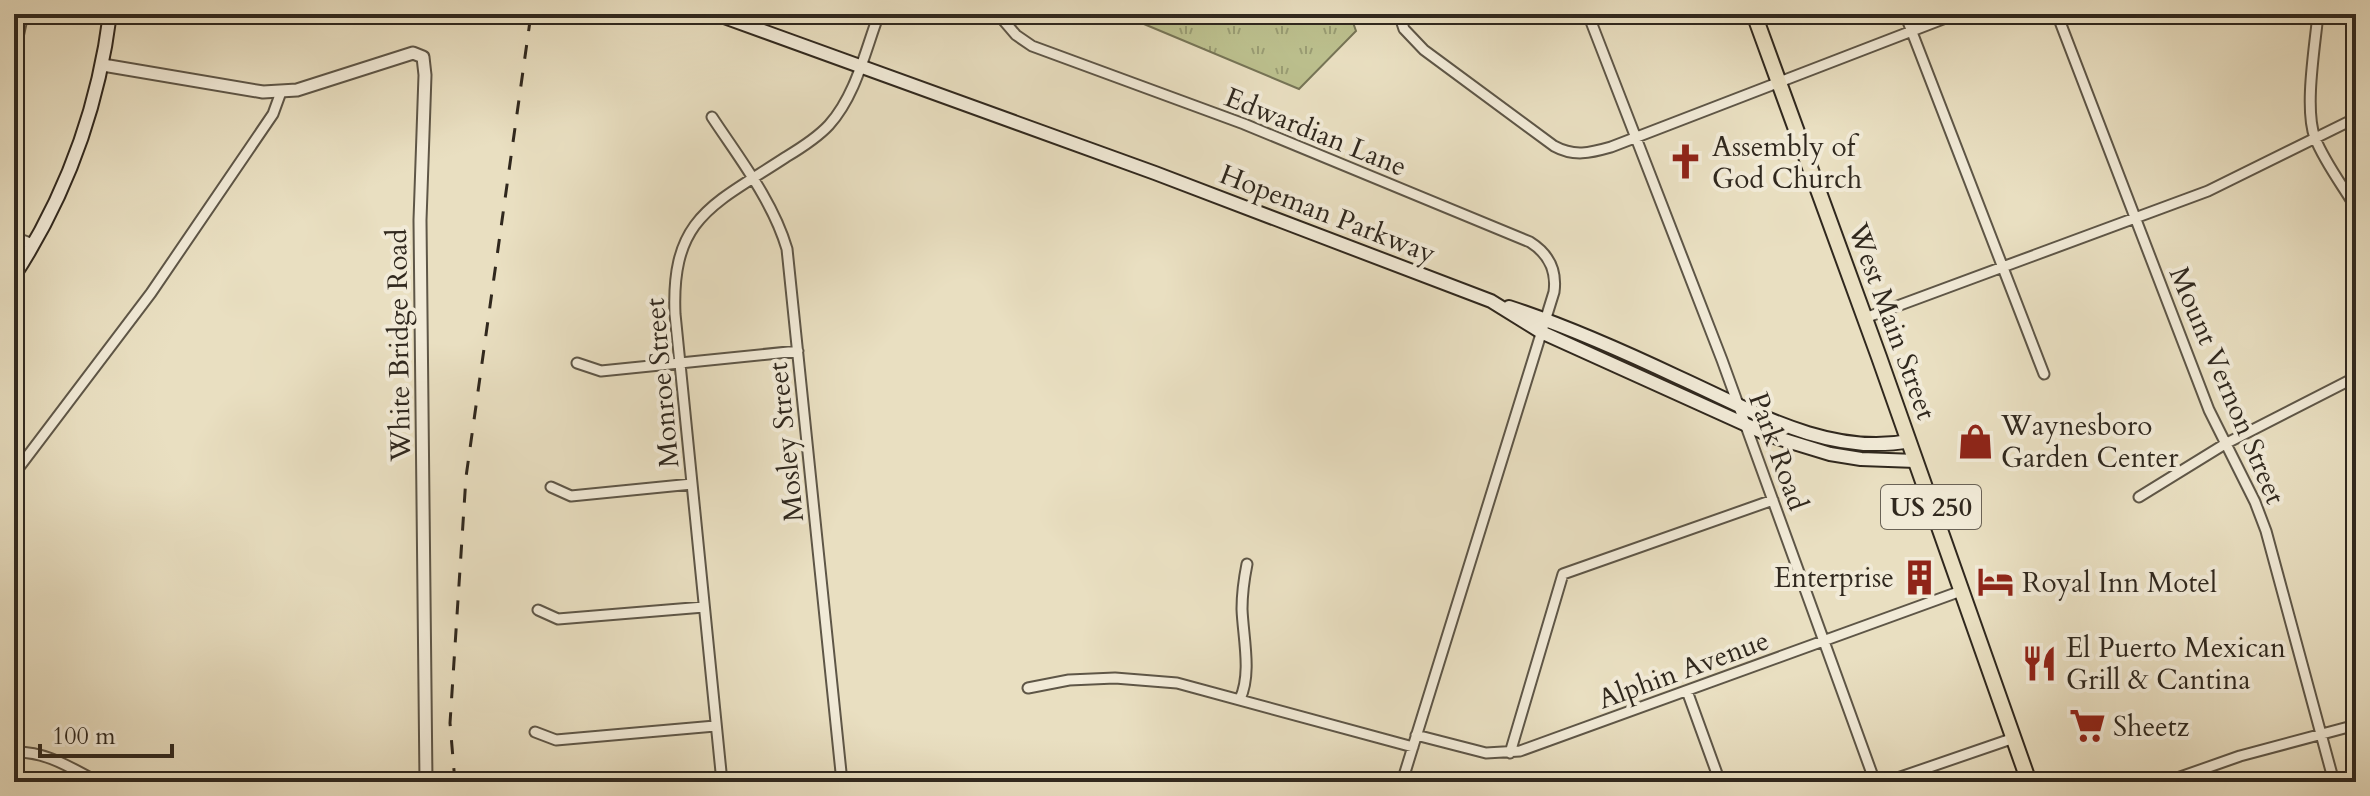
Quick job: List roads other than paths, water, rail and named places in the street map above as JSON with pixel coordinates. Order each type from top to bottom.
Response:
[{"type":"main road","points":[[14,276],[76,158],[103,65],[110,14]]},
{"type":"main road","name":"Hopeman Parkway","points":[[716,14],[1168,178],[1491,301],[1541,332],[1771,436],[1830,454],[1861,459],[1916,461]]},
{"type":"main road","name":"West Main Street","points":[[1754,14],[2029,782]]},
{"type":"main road","points":[[1491,301],[1546,318],[1774,422],[1831,438],[1884,446],[1909,441]]},
{"type":"street","points":[[14,56],[23,14]]},
{"type":"street","name":"Monroe Street","points":[[722,782],[680,363],[674,297],[675,271],[688,234],[700,218],[752,179],[810,142],[829,125],[844,105],[879,14]]},
{"type":"street","name":"Edwardian Lane","points":[[998,14],[1016,35],[1032,46],[1244,124],[1530,242],[1547,255],[1555,276],[1554,292],[1402,782]]},
{"type":"street","points":[[1399,14],[1404,29],[1424,50],[1544,139],[1563,151],[1586,154],[1956,14]]},
{"type":"street","name":"Park Road","points":[[1588,14],[1739,406],[1875,782]]},
{"type":"street","points":[[1905,14],[2044,374]]},
{"type":"street","name":"Mount Vernon Street","points":[[2057,14],[2188,358],[2266,531],[2334,782]]},
{"type":"street","points":[[2318,14],[2311,111],[2315,138],[2356,208]]},
{"type":"street","name":"White Bridge Road","points":[[281,92],[297,90],[413,53],[421,55],[425,61],[420,220],[426,782]]},
{"type":"street","points":[[14,474],[151,293],[273,114],[281,92],[244,90],[103,65]]},
{"type":"street","name":"Mosley Street","points":[[712,117],[777,221],[787,249],[842,782]]},
{"type":"street","points":[[1865,318],[2208,191],[2356,118]]},
{"type":"street","points":[[14,237],[33,244]]},
{"type":"street","points":[[577,363],[601,371],[798,351]]},
{"type":"street","points":[[2139,497],[2225,444],[2356,377]]},
{"type":"street","points":[[551,487],[571,496],[692,484]]},
{"type":"street","points":[[1510,753],[1563,574],[1773,500]]},
{"type":"street","points":[[1240,699],[1245,673],[1242,606],[1247,564]]},
{"type":"street","name":"Alphin Avenue","points":[[1416,735],[1486,753],[1510,753],[1961,591]]},
{"type":"street","points":[[538,610],[558,619],[704,607]]},
{"type":"street","points":[[1028,688],[1069,680],[1133,678],[1177,683],[1413,747]]},
{"type":"street","points":[[1687,691],[1720,782]]},
{"type":"street","points":[[2166,782],[2240,756],[2356,725]]},
{"type":"street","points":[[535,732],[556,740],[715,726]]},
{"type":"street","points":[[1886,782],[2014,738]]},
{"type":"street","points":[[14,752],[55,758],[98,782]]},
{"type":"railway","points":[[455,782],[450,723],[466,477],[531,14]]},
{"type":"place","name":"Assembly of God Church","points":[[1686,162]]},
{"type":"place","name":"Waynesboro Garden Center","points":[[1975,441]]},
{"type":"place","name":"Enterprise","points":[[1920,577]]},
{"type":"place","name":"Royal Inn Motel","points":[[1996,582]]},
{"type":"place","name":"El Puerto Mexican Grill & Cantina","points":[[2040,663]]},
{"type":"place","name":"Sheetz","points":[[2087,726]]}]
